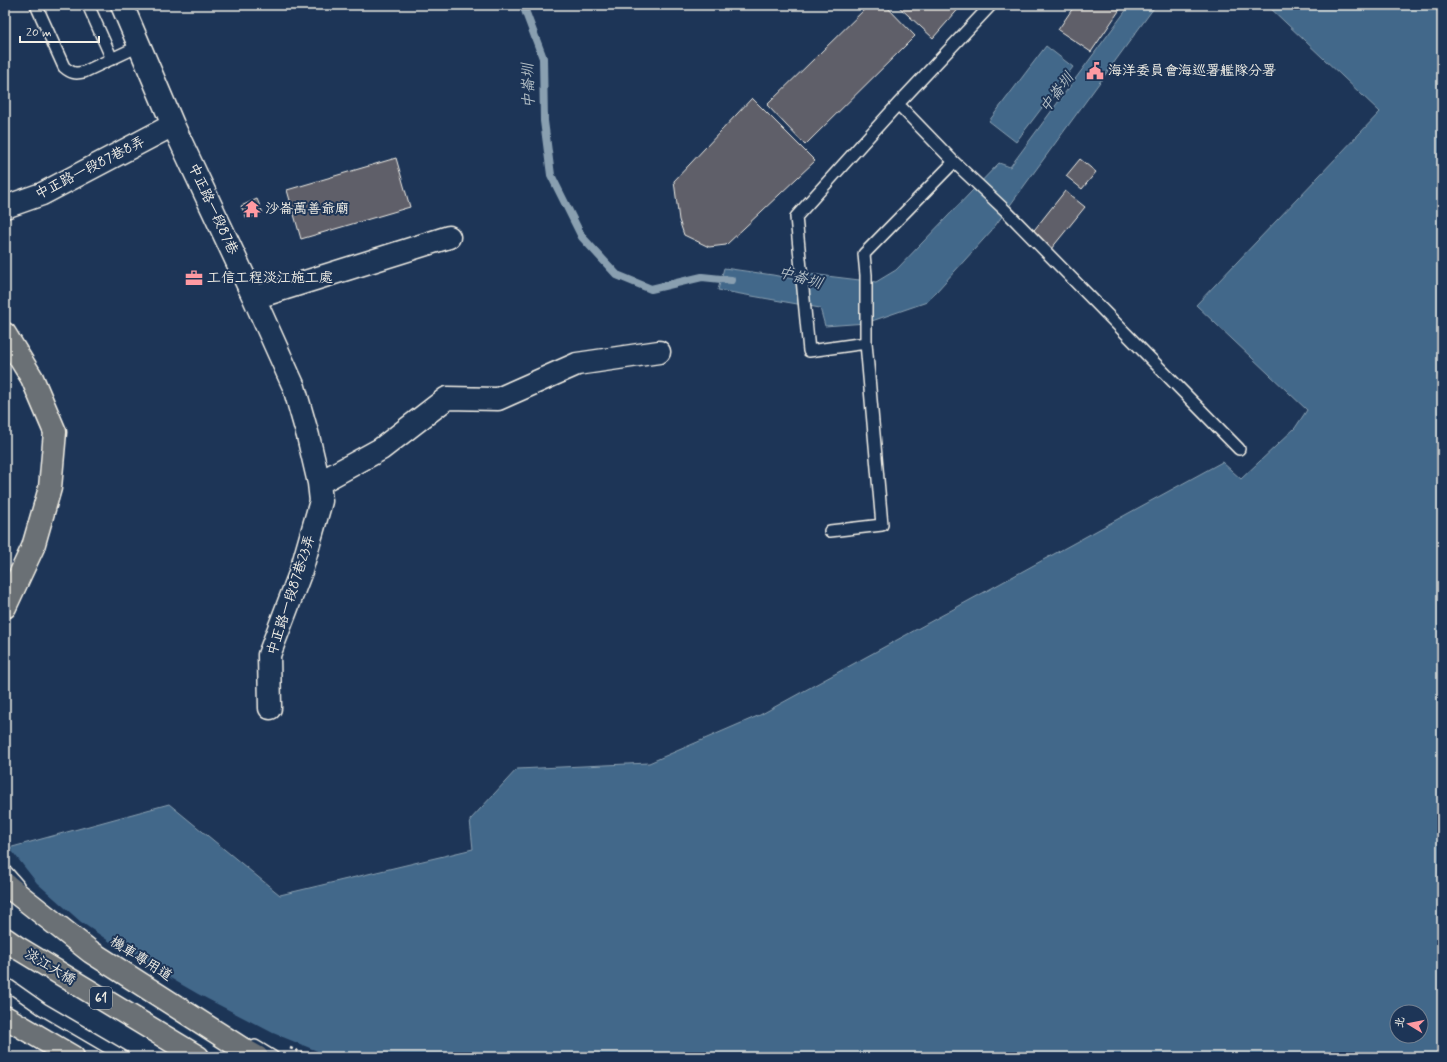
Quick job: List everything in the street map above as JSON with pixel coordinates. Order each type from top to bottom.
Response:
[{"type":"highway","points":[[5,334],[32,378],[54,432],[50,488],[33,547],[5,607]]},
{"type":"highway","points":[[5,884],[91,952],[257,1057]]},
{"type":"highway","name":"淡江大橋","points":[[5,939],[198,1057]]},
{"type":"highway","points":[[5,1017],[73,1057]]},
{"type":"street","name":"中正路一段87巷","points":[[122,5],[173,124],[294,387],[319,483]]},
{"type":"street","name":"中正路一段87巷8弄","points":[[5,207],[42,194],[173,124]]},
{"type":"street","points":[[254,298],[449,237]]},
{"type":"street","points":[[319,483],[381,449],[447,398],[498,399],[577,364],[659,352]]},
{"type":"street","name":"中正路一段87巷23弄","points":[[270,708],[269,655],[301,571],[321,501],[319,483]]},
{"type":"lane","points":[[36,5],[64,67],[70,72],[84,72],[139,46]]},
{"type":"lane","points":[[88,5],[112,59]]},
{"type":"lane","points":[[866,343],[809,351],[796,217],[898,104],[991,5]]},
{"type":"lane","points":[[898,104],[954,162],[1006,211],[1239,449]]},
{"type":"lane","points":[[830,531],[882,525],[866,343],[866,275],[864,254],[954,162]]},
{"type":"lane","name":"機車專用道","points":[[5,870],[21,888],[68,929],[108,956],[273,1057]]},
{"type":"lane","points":[[5,983],[42,1009],[124,1057]]},
{"type":"water","points":[[1130,5],[1156,5],[992,230],[927,302],[866,323],[825,326],[820,308],[718,290],[724,268],[773,275],[813,283],[810,274],[876,282],[896,270],[999,163],[1010,167]]},
{"type":"water","points":[[1267,5],[1442,5],[1442,1057],[5,1057],[5,849],[169,804],[280,895],[473,849],[470,820],[517,769],[649,763],[760,715],[1222,462],[1241,479],[1295,428],[1307,410],[1196,305],[1380,112]]},
{"type":"water","points":[[1046,46],[1073,67],[1016,142],[989,121]]},
{"type":"pier","points":[[8,846],[37,883],[81,922],[125,952],[198,994],[273,1033],[332,1057],[5,1057],[5,847]]},
{"type":"building","points":[[869,5],[885,5],[915,36],[805,145],[767,105]]},
{"type":"building","points":[[897,5],[962,5],[933,38]]},
{"type":"building","points":[[1075,5],[1123,5],[1091,52],[1058,30]]},
{"type":"building","points":[[752,98],[815,161],[726,245],[709,247],[684,235],[679,220],[674,181]]},
{"type":"building","points":[[396,158],[410,207],[301,239],[287,190]]},
{"type":"building","points":[[1080,159],[1096,172],[1082,189],[1066,176]]},
{"type":"building","points":[[1065,191],[1085,207],[1051,249],[1031,234]]},
{"type":"building","name":"沙崙萬善爺廟","points":[[257,199],[263,213],[247,219],[241,206]]},
{"type":"waterway","name":"中崙圳","points":[[523,5],[543,58],[544,121],[551,175],[582,237],[617,275],[651,289],[702,277],[731,280]]},
{"type":"place","name":"海洋委員會海巡署艦隊分署","points":[[1095,71]]},
{"type":"place","name":"沙崙萬善爺廟","points":[[252,209]]},
{"type":"place","name":"工信工程淡江施工處","points":[[194,278]]}]
